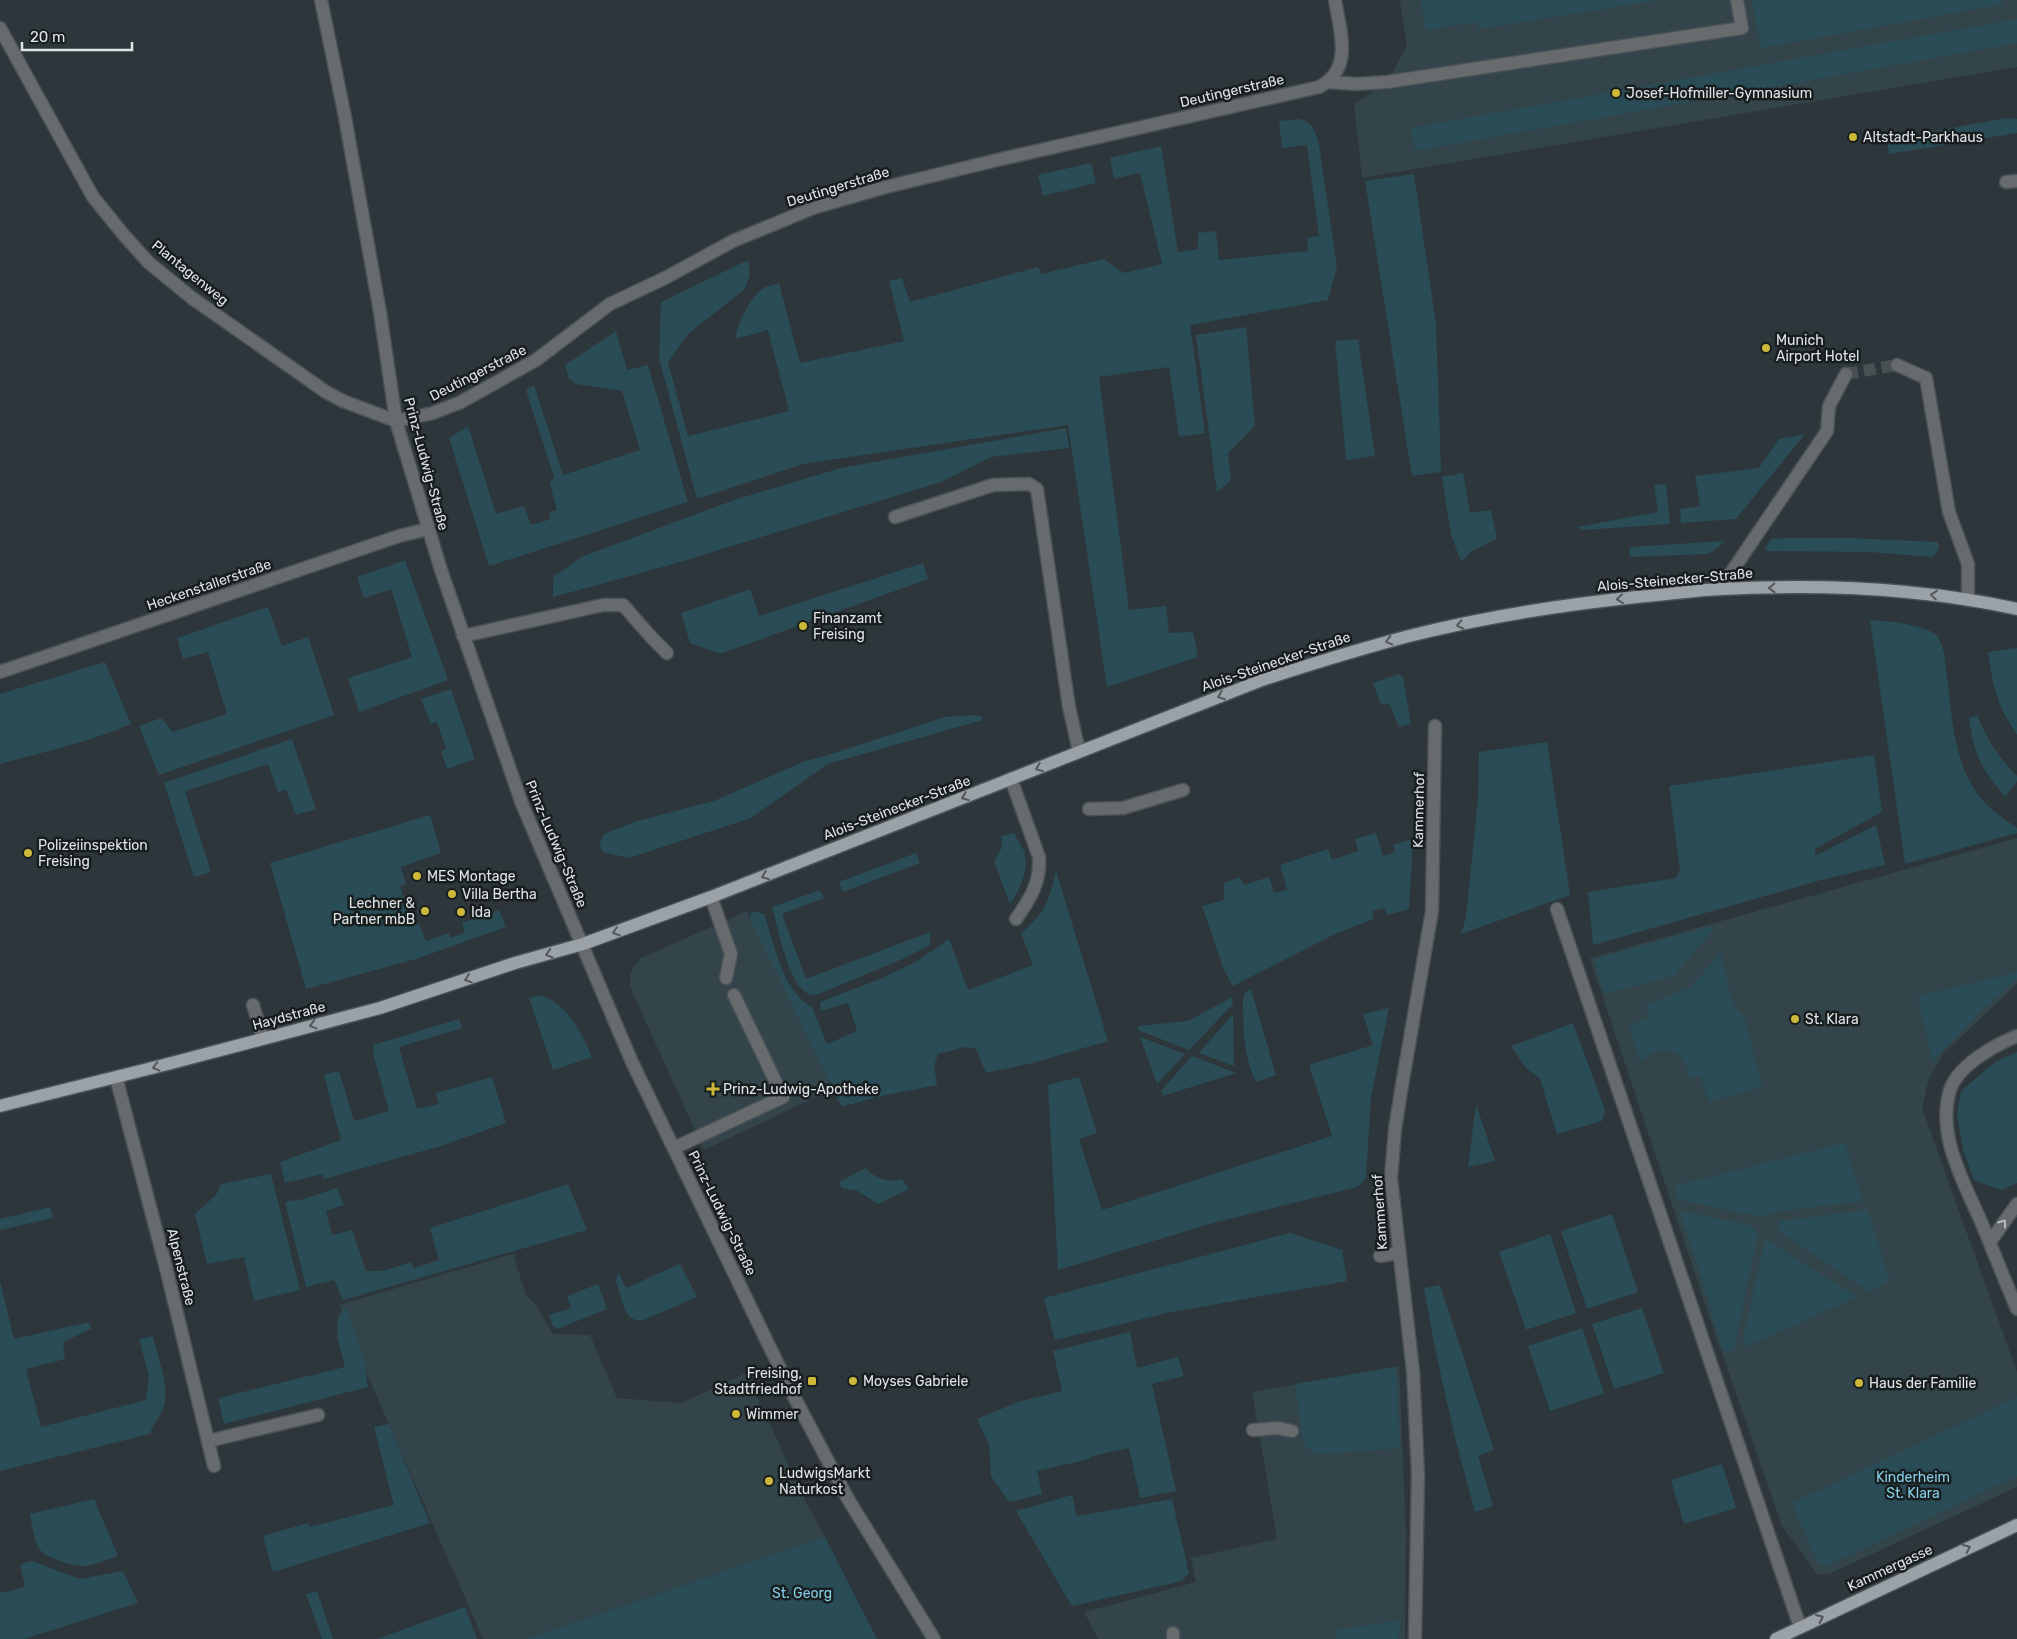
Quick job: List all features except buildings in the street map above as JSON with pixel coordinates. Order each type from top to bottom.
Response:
[{"type":"main road","name":"Alois-Steinecker-Straße","points":[[582,944],[711,897],[1262,680],[1412,635],[1542,608],[1720,589],[1827,588],[1914,593],[2017,609]]},
{"type":"main road","name":"Haydstraße","points":[[0,1106],[380,1008],[582,944]]},
{"type":"main road","name":"Kammergasse","points":[[1776,1639],[2017,1525]]},
{"type":"street","name":"Prinz-Ludwig-Straße","points":[[321,0],[344,112],[380,312],[396,421],[428,529],[522,804],[632,1062],[790,1389],[854,1507],[934,1639]]},
{"type":"street","points":[[1328,82],[1340,67],[1342,47],[1335,0]]},
{"type":"street","points":[[1328,82],[1356,84],[1387,82],[1742,28],[1737,0]]},
{"type":"street","name":"Plantagenweg","points":[[2,36],[93,197],[148,262],[192,298],[326,392],[343,401],[396,421]]},
{"type":"street","name":"Deutingerstraße","points":[[396,421],[433,414],[461,402],[536,360],[610,304],[665,278],[733,241],[813,208],[882,188],[988,162],[1319,87],[1328,82]]},
{"type":"street","points":[[1897,365],[1926,378],[1949,512],[1968,564],[1968,600]]},
{"type":"street","points":[[1720,589],[1827,431],[1829,406],[1846,374]]},
{"type":"street","points":[[895,517],[992,485],[1028,484],[1037,489],[1069,707],[1079,752]]},
{"type":"street","name":"Heckenstallerstraße","points":[[0,672],[399,536],[428,529]]},
{"type":"street","points":[[464,636],[603,605],[623,605],[667,653]]},
{"type":"street","name":"Kammerhof","points":[[1415,1639],[1418,1474],[1413,1371],[1398,1253],[1391,1178],[1395,1129],[1432,911],[1435,726]]},
{"type":"street","points":[[1010,779],[1039,856],[1040,870],[1030,898],[1016,919]]},
{"type":"street","points":[[1089,809],[1123,808],[1183,790]]},
{"type":"street","points":[[711,897],[731,954],[726,978]]},
{"type":"street","points":[[1557,909],[1800,1627]]},
{"type":"street","points":[[674,1148],[783,1097],[734,995]]},
{"type":"street","points":[[253,1005],[262,1038]]},
{"type":"street","points":[[2017,1036],[1973,1060],[1950,1088],[1946,1112],[1948,1131],[1959,1172],[2017,1309]]},
{"type":"street","name":"Alpenstraße","points":[[116,1077],[165,1264],[214,1466]]},
{"type":"street","points":[[1990,1242],[2017,1204]]},
{"type":"street","points":[[1380,1256],[1398,1253]]},
{"type":"street","points":[[208,1441],[318,1415]]},
{"type":"street","points":[[1253,1430],[1278,1428],[1292,1431]]},
{"type":"shaded area","name":"Josef-Hofmiller-Gymnasium","points":[[1400,0],[2017,0],[2017,67],[1362,178],[1354,104],[1387,82],[1407,46]]},
{"type":"shaded area","points":[[2017,838],[2017,984],[1943,1054],[1929,1079],[1922,1108],[2017,1372],[2017,1487],[1829,1574],[1817,1574],[1782,1526],[1718,1342],[1590,958]]},
{"type":"shaded area","points":[[747,911],[833,1089],[704,1150],[633,994],[630,986],[630,975],[634,966],[641,958]]},
{"type":"shaded area","points":[[516,1253],[514,1257],[526,1295],[535,1304],[553,1334],[590,1335],[617,1398],[682,1403],[746,1373],[807,1504],[825,1537],[525,1639],[483,1639],[364,1367],[339,1305]]},
{"type":"shaded area","points":[[1399,1366],[1406,1533],[1405,1639],[1098,1639],[1084,1612],[1196,1582],[1191,1558],[1277,1539],[1252,1392]]},
{"type":"green space","points":[[1421,0],[1659,0],[1479,29],[1477,22],[1426,30]]},
{"type":"green space","points":[[1752,0],[2002,0],[2003,4],[1761,48]]},
{"type":"green space","points":[[2017,19],[2017,43],[1415,151],[1411,128]]},
{"type":"green space","points":[[2006,118],[2017,119],[2017,133],[1889,154],[1887,140]]},
{"type":"green space","points":[[1298,119],[1310,124],[1315,131],[1319,145],[1337,267],[1328,300],[1190,325],[1205,433],[1179,437],[1169,367],[1099,377],[1129,610],[1166,606],[1169,633],[1193,632],[1198,657],[1107,687],[1068,425],[803,464],[697,499],[659,358],[661,302],[748,260],[750,274],[745,289],[688,334],[668,362],[688,436],[789,411],[768,330],[736,339],[738,326],[748,306],[757,294],[767,287],[779,283],[800,363],[904,341],[889,281],[902,278],[910,302],[1038,267],[1041,274],[1104,259],[1124,273],[1162,264],[1140,173],[1114,179],[1110,158],[1161,146],[1178,252],[1198,249],[1198,233],[1216,231],[1219,260],[1308,251],[1307,238],[1319,236],[1307,145],[1282,148],[1279,121]]},
{"type":"green space","points":[[1091,163],[1096,183],[1043,196],[1038,175]]},
{"type":"green space","points":[[1414,174],[1436,324],[1441,472],[1412,476],[1365,181]]},
{"type":"green space","points":[[1246,327],[1255,426],[1228,453],[1231,480],[1217,492],[1196,335]]},
{"type":"green space","points":[[616,331],[627,370],[648,365],[688,502],[489,566],[449,438],[468,426],[496,514],[524,506],[531,525],[551,519],[549,512],[557,510],[550,484],[554,477],[526,390],[534,385],[563,475],[640,450],[622,391],[576,384],[569,379],[565,365]]},
{"type":"green space","points":[[1358,339],[1375,456],[1346,460],[1335,341]]},
{"type":"green space","points":[[1066,428],[1069,448],[991,457],[941,482],[670,565],[553,597],[553,577],[581,557],[737,499],[841,468]]},
{"type":"green space","points":[[1805,434],[1736,519],[1681,523],[1680,509],[1700,506],[1695,476],[1759,468],[1779,439]]},
{"type":"green space","points":[[1463,473],[1470,513],[1491,510],[1497,539],[1472,551],[1461,562],[1451,534],[1442,477]]},
{"type":"green space","points":[[1666,484],[1670,524],[1583,530],[1577,527],[1658,512],[1654,485]]},
{"type":"green space","points":[[1849,538],[1938,542],[1939,548],[1933,557],[1870,552],[1766,551],[1765,549],[1771,539]]},
{"type":"green space","points":[[1725,541],[1707,554],[1630,557],[1630,547]]},
{"type":"green space","points":[[405,560],[448,680],[359,712],[348,678],[412,657],[391,589],[364,598],[357,577]]},
{"type":"green space","points":[[923,563],[928,579],[720,654],[690,643],[681,613],[750,589],[759,616]]},
{"type":"green space","points":[[268,607],[282,646],[308,637],[334,715],[159,775],[139,726],[161,718],[173,732],[227,714],[208,652],[183,659],[177,638]]},
{"type":"green space","points":[[1870,620],[1895,622],[1923,628],[1936,635],[1939,639],[1944,654],[1955,738],[1964,768],[1970,782],[1983,801],[2017,828],[2017,833],[1905,864]]},
{"type":"green space","points":[[2017,648],[2017,735],[2002,710],[1993,683],[1988,652]]},
{"type":"green space","points":[[105,662],[131,724],[83,741],[0,764],[0,694]]},
{"type":"green space","points":[[1399,674],[1403,676],[1411,724],[1399,727],[1389,703],[1381,705],[1373,683]]},
{"type":"green space","points":[[451,689],[475,759],[447,769],[441,751],[446,749],[437,722],[431,724],[421,699]]},
{"type":"green space","points":[[1977,715],[1994,747],[2017,776],[2017,781],[2005,797],[1984,769],[1976,752],[1969,718]]},
{"type":"green space","points":[[981,716],[983,720],[828,764],[751,818],[629,858],[603,852],[599,845],[604,834],[637,821],[714,801],[805,761],[945,717]]},
{"type":"green space","points":[[292,739],[316,809],[296,815],[286,790],[278,792],[268,764],[185,791],[211,872],[194,877],[164,783]]},
{"type":"green space","points":[[1547,742],[1570,895],[1461,934],[1466,917],[1478,799],[1479,752]]},
{"type":"green space","points":[[1874,755],[1882,812],[1815,849],[1815,856],[1876,825],[1885,865],[1821,880],[1593,945],[1588,892],[1676,878],[1680,870],[1669,786]]},
{"type":"green space","points":[[430,815],[441,853],[401,867],[406,884],[400,886],[413,925],[419,923],[426,941],[449,933],[450,938],[465,932],[462,923],[499,910],[506,927],[416,959],[306,989],[270,863]]},
{"type":"green space","points":[[1014,833],[1024,851],[1026,864],[1023,879],[1010,904],[994,861],[1002,846],[1001,836]]},
{"type":"green space","points":[[1376,833],[1383,856],[1395,852],[1393,845],[1413,839],[1409,909],[1387,915],[1385,908],[1372,911],[1374,919],[1337,933],[1233,986],[1224,970],[1202,906],[1224,900],[1224,883],[1240,877],[1244,885],[1269,877],[1274,893],[1287,890],[1280,865],[1328,849],[1332,860],[1358,851],[1355,839]]},
{"type":"green space","points":[[916,853],[920,863],[843,892],[839,882]]},
{"type":"green space","points":[[1056,871],[1108,1041],[1029,1064],[986,1073],[976,1049],[964,1047],[938,1054],[934,1066],[937,1085],[876,1097],[842,1107],[750,919],[751,913],[753,911],[764,914],[787,981],[801,1000],[812,1007],[827,1044],[857,1031],[848,1003],[821,1011],[820,1002],[880,979],[916,962],[949,939],[968,990],[1033,965],[1021,933],[1041,913],[1045,906]]},
{"type":"green space","points":[[820,890],[824,898],[782,914],[806,979],[930,932],[930,945],[905,958],[816,995],[807,993],[799,986],[786,960],[772,907]]},
{"type":"green space","points":[[1712,926],[1713,930],[1674,976],[1605,994],[1594,959]]},
{"type":"green space","points":[[1721,952],[1731,996],[1739,1011],[1744,1015],[1762,1087],[1709,1102],[1700,1076],[1689,1079],[1686,1065],[1677,1053],[1661,1051],[1650,1055],[1640,1062],[1629,1025],[1649,1018],[1646,1005],[1691,987]]},
{"type":"green space","points":[[2017,970],[2017,979],[1982,1010],[1932,1062],[1918,996],[2015,973]]},
{"type":"green space","points":[[1251,989],[1276,1075],[1256,1082],[1248,1062],[1244,1031],[1243,1000],[1245,993]]},
{"type":"green space","points":[[540,995],[558,1004],[565,1011],[578,1029],[592,1057],[553,1070],[529,998]]},
{"type":"green space","points":[[1232,997],[1233,1004],[1189,1050],[1138,1030],[1138,1026],[1188,1021]]},
{"type":"green space","points":[[1389,1008],[1371,1097],[1366,1177],[1357,1187],[1213,1223],[1058,1270],[1048,1085],[1079,1077],[1097,1133],[1079,1139],[1102,1210],[1332,1136],[1309,1065],[1373,1045],[1363,1014]]},
{"type":"green space","points":[[1233,1014],[1234,1066],[1199,1053]]},
{"type":"green space","points":[[459,1019],[462,1028],[399,1047],[417,1109],[439,1104],[436,1093],[492,1077],[506,1123],[441,1146],[324,1179],[322,1174],[285,1183],[280,1162],[341,1140],[324,1075],[339,1071],[354,1121],[389,1111],[374,1057],[373,1045]]},
{"type":"green space","points":[[1573,1023],[1605,1110],[1602,1121],[1557,1134],[1540,1079],[1526,1068],[1511,1046]]},
{"type":"green space","points":[[1140,1037],[1185,1054],[1157,1084]]},
{"type":"green space","points":[[2017,1052],[2017,1183],[2001,1190],[1974,1180],[1963,1150],[1957,1114],[1961,1091],[1995,1062]]},
{"type":"green space","points":[[1192,1056],[1236,1073],[1163,1096],[1161,1091]]},
{"type":"green space","points":[[1476,1104],[1495,1161],[1468,1167]]},
{"type":"green space","points":[[1845,1143],[1863,1201],[1774,1212],[1761,1217],[1677,1199],[1675,1186]]},
{"type":"green space","points":[[866,1168],[873,1175],[883,1179],[892,1181],[902,1179],[909,1189],[878,1204],[858,1191],[842,1188],[839,1182]]},
{"type":"green space","points":[[271,1174],[300,1290],[254,1301],[244,1257],[207,1264],[195,1214],[216,1195],[221,1184]]},
{"type":"green space","points":[[568,1184],[587,1230],[343,1300],[334,1280],[306,1287],[285,1202],[304,1199],[337,1188],[344,1205],[326,1211],[332,1235],[352,1230],[366,1271],[383,1271],[411,1262],[414,1268],[439,1260],[430,1228]]},
{"type":"green space","points":[[50,1207],[53,1218],[0,1230],[0,1219]]},
{"type":"green space","points":[[1868,1210],[1890,1281],[1869,1292],[1779,1231],[1779,1221]]},
{"type":"green space","points":[[1680,1211],[1745,1224],[1754,1228],[1758,1233],[1734,1350],[1724,1352]]},
{"type":"green space","points":[[1612,1214],[1638,1292],[1587,1309],[1561,1231]]},
{"type":"green space","points":[[1290,1233],[1342,1250],[1347,1281],[1172,1312],[1055,1340],[1044,1298]]},
{"type":"green space","points":[[1550,1234],[1576,1313],[1526,1330],[1499,1252]]},
{"type":"green space","points":[[1765,1239],[1857,1297],[1748,1346],[1742,1345]]},
{"type":"green space","points":[[680,1264],[697,1297],[644,1320],[635,1320],[630,1317],[624,1308],[616,1281],[618,1272],[626,1288]]},
{"type":"green space","points":[[0,1281],[14,1339],[89,1322],[91,1329],[63,1342],[65,1359],[26,1369],[41,1427],[146,1400],[149,1376],[139,1339],[153,1336],[164,1381],[165,1399],[163,1410],[150,1434],[0,1471]]},
{"type":"green space","points":[[598,1284],[607,1309],[557,1329],[552,1325],[549,1315],[571,1308],[567,1296]]},
{"type":"green space","points":[[1440,1285],[1494,1450],[1478,1456],[1493,1506],[1475,1512],[1446,1401],[1424,1288]]},
{"type":"green space","points":[[346,1308],[364,1360],[368,1387],[224,1424],[218,1398],[345,1367],[337,1336],[338,1316]]},
{"type":"green space","points":[[1642,1308],[1664,1373],[1614,1389],[1592,1324]]},
{"type":"green space","points":[[1582,1328],[1604,1393],[1550,1411],[1528,1346]]},
{"type":"green space","points":[[1130,1332],[1137,1368],[1178,1357],[1184,1376],[1152,1384],[1176,1491],[1140,1498],[1129,1448],[1037,1471],[1042,1494],[1009,1502],[991,1476],[989,1445],[977,1419],[1018,1402],[1062,1391],[1053,1351]]},
{"type":"green space","points":[[1396,1367],[1400,1448],[1322,1454],[1314,1452],[1307,1447],[1303,1442],[1295,1384]]},
{"type":"green space","name":"Kinderheim St. Klara","points":[[2017,1397],[2017,1476],[1827,1566],[1819,1565],[1792,1503]]},
{"type":"green space","points":[[389,1424],[430,1523],[273,1572],[263,1536],[308,1523],[310,1527],[394,1505],[374,1427]]},
{"type":"green space","points":[[1722,1464],[1736,1508],[1684,1524],[1671,1480]]},
{"type":"green space","points":[[1072,1495],[1078,1516],[1172,1499],[1189,1573],[1182,1581],[1072,1606],[1016,1511]]},
{"type":"green space","points":[[94,1499],[118,1556],[93,1565],[80,1566],[55,1559],[42,1552],[35,1540],[30,1514]]},
{"type":"green space","name":"St. Georg","points":[[825,1537],[877,1639],[525,1639]]},
{"type":"green space","points":[[32,1561],[80,1579],[123,1571],[138,1603],[24,1639],[0,1639],[0,1593],[25,1587],[20,1564]]},
{"type":"green space","points":[[317,1591],[333,1639],[322,1639],[306,1594]]},
{"type":"green space","points":[[465,1607],[477,1639],[377,1639]]},
{"type":"green space","points":[[1401,1620],[1398,1639],[1337,1639],[1335,1630]]},
{"type":"tunnel","points":[[1846,374],[1897,365]]},
{"type":"place","name":"Josef-Hofmiller-Gymnasium","points":[[1616,93]]},
{"type":"place","name":"Altstadt-Parkhaus","points":[[1853,137]]},
{"type":"place","name":"Munich Airport Hotel","points":[[1766,348]]},
{"type":"place","name":"Finanzamt Freising","points":[[803,626]]},
{"type":"place","name":"Polizeiinspektion Freising","points":[[28,853]]},
{"type":"place","name":"MES Montage","points":[[417,876]]},
{"type":"place","name":"Villa Bertha","points":[[452,894]]},
{"type":"place","name":"Lechner & Partner mbB","points":[[425,911]]},
{"type":"place","name":"Ida","points":[[461,912]]},
{"type":"place","name":"St. Klara","points":[[1795,1019]]},
{"type":"place","name":"Prinz-Ludwig-Apotheke","points":[[713,1089]]},
{"type":"place","name":"Freising, Stadtfriedhof","points":[[812,1381]]},
{"type":"place","name":"Moyses Gabriele","points":[[853,1381]]},
{"type":"place","name":"Haus der Familie","points":[[1859,1383]]},
{"type":"place","name":"Wimmer","points":[[736,1414]]},
{"type":"place","name":"LudwigsMarkt Naturkost","points":[[769,1481]]}]
